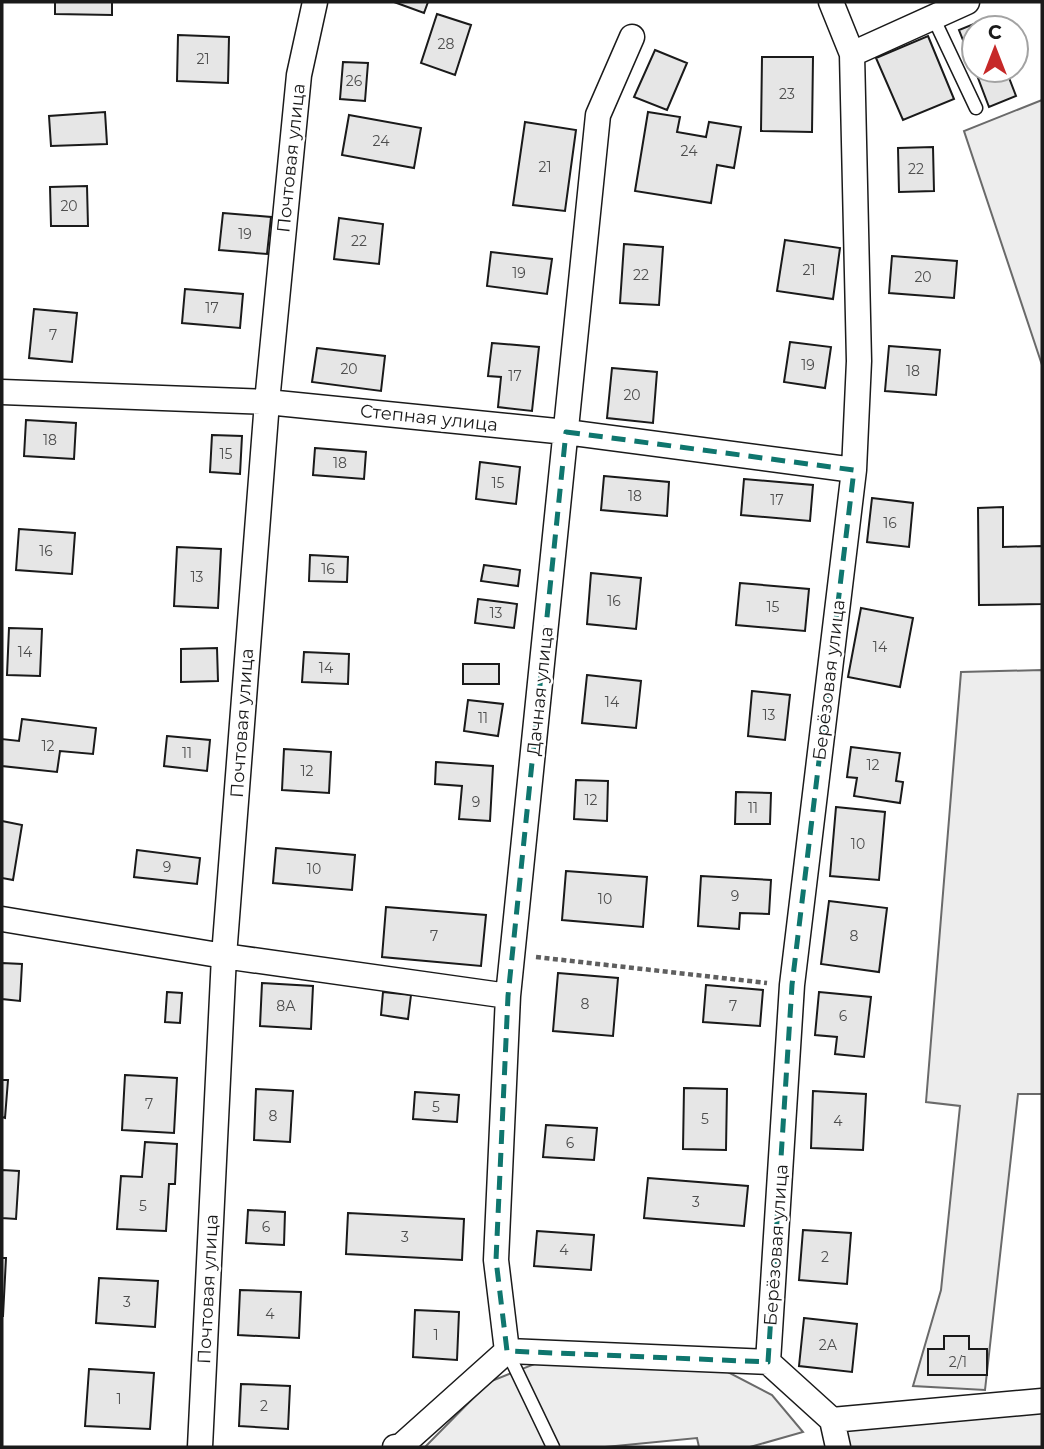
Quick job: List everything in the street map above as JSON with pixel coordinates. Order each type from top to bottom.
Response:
[{"type":"street","name":"Почтовая улица","points":[[200,1447],[224,956],[267,402],[299,75],[315,2]]},
{"type":"street","name":"Берёзовая улица","points":[[768,1362],[793,985],[854,470],[859,361],[852,54],[831,2]]},
{"type":"street","points":[[852,54],[967,2]]},
{"type":"street","name":"Дачная улица","points":[[507,1351],[496,1260],[509,996],[598,115],[632,37]]},
{"type":"street","name":"Степная улица","points":[[2,392],[267,402],[566,432],[854,470]]},
{"type":"street","points":[[2,919],[224,956],[509,996]]},
{"type":"street","points":[[396,1447],[401,1446],[507,1351],[768,1362],[832,1420],[838,1447]]},
{"type":"street","points":[[832,1420],[1042,1401]]},
{"type":"lane","points":[[933,17],[976,108]]},
{"type":"lane","points":[[507,1351],[553,1447]]},
{"type":"path","points":[[514,954],[793,985]]},
{"type":"highlighted area","points":[[566,432],[854,470],[792,985],[768,1362],[507,1351],[496,1260],[508,996]]},
{"type":"shaded area","points":[[1042,100],[1042,365],[964,131]]},
{"type":"shaded area","points":[[1042,670],[1042,1094],[1018,1094],[985,1390],[913,1386],[941,1290],[960,1106],[926,1102],[961,672]]},
{"type":"shaded area","points":[[542,1361],[724,1370],[772,1395],[803,1432],[750,1447],[699,1447],[697,1438],[605,1447],[425,1447],[489,1382]]},
{"type":"shaded area","points":[[1042,1411],[1042,1447],[849,1447],[845,1430]]},
{"type":"building","points":[[55,2],[112,2],[112,15],[55,14]]},
{"type":"building","points":[[394,2],[428,2],[424,13]]},
{"type":"building","points":[[437,14],[471,25],[455,75],[421,63]]},
{"type":"building","points":[[178,35],[229,37],[228,83],[177,81]]},
{"type":"building","points":[[928,36],[954,99],[903,120],[876,58]]},
{"type":"building","points":[[655,50],[687,63],[667,110],[634,97]]},
{"type":"building","points":[[762,57],[813,57],[812,132],[761,131]]},
{"type":"building","points":[[343,62],[368,63],[365,101],[340,99]]},
{"type":"building","points":[[980,84],[1011,84],[1016,96],[989,107]]},
{"type":"building","points":[[105,112],[107,144],[51,146],[49,116]]},
{"type":"building","points":[[648,112],[680,117],[677,132],[706,137],[709,122],[741,127],[734,168],[717,165],[711,203],[635,191]]},
{"type":"building","points":[[349,115],[421,128],[414,168],[342,155]]},
{"type":"building","points":[[525,122],[576,130],[565,211],[513,205]]},
{"type":"building","points":[[933,147],[934,191],[899,192],[898,148]]},
{"type":"building","points":[[87,186],[88,226],[51,226],[50,187]]},
{"type":"building","points":[[223,213],[271,217],[267,254],[219,250]]},
{"type":"building","points":[[339,218],[383,224],[379,264],[334,259]]},
{"type":"building","points":[[785,240],[840,248],[833,299],[777,291]]},
{"type":"building","points":[[624,244],[663,247],[659,305],[620,303]]},
{"type":"building","points":[[491,252],[552,259],[547,294],[487,286]]},
{"type":"building","points":[[892,256],[957,261],[954,298],[889,293]]},
{"type":"building","points":[[185,289],[243,294],[240,328],[182,323]]},
{"type":"building","points":[[34,309],[77,313],[72,362],[29,358]]},
{"type":"building","points":[[790,342],[831,347],[825,388],[784,382]]},
{"type":"building","points":[[492,343],[539,347],[532,411],[498,407],[501,377],[488,376]]},
{"type":"building","points":[[889,346],[940,350],[936,395],[885,391]]},
{"type":"building","points":[[317,348],[385,356],[381,391],[312,382]]},
{"type":"building","points":[[612,368],[657,372],[653,423],[607,418]]},
{"type":"building","points":[[26,420],[76,423],[74,459],[24,456]]},
{"type":"building","points":[[212,435],[242,436],[240,474],[210,472]]},
{"type":"building","points":[[315,448],[366,452],[364,479],[313,475]]},
{"type":"building","points":[[480,462],[520,467],[516,504],[476,499]]},
{"type":"building","points":[[604,476],[669,482],[667,516],[601,510]]},
{"type":"building","points":[[744,479],[813,485],[810,521],[741,515]]},
{"type":"building","points":[[872,498],[913,503],[909,547],[867,542]]},
{"type":"building","points":[[1003,507],[1003,547],[1042,546],[1042,604],[979,605],[978,508]]},
{"type":"building","points":[[19,529],[75,533],[72,574],[16,570]]},
{"type":"building","points":[[177,547],[221,549],[218,608],[174,606]]},
{"type":"building","points":[[310,555],[348,557],[347,582],[309,581]]},
{"type":"building","points":[[484,565],[520,570],[518,586],[481,581]]},
{"type":"building","points":[[591,573],[641,578],[636,629],[587,624]]},
{"type":"building","points":[[740,583],[809,589],[805,631],[736,625]]},
{"type":"building","points":[[478,599],[517,604],[514,628],[475,623]]},
{"type":"building","points":[[861,608],[913,618],[900,687],[848,677]]},
{"type":"building","points":[[9,628],[42,629],[40,676],[7,675]]},
{"type":"building","points":[[217,648],[218,681],[181,682],[181,649]]},
{"type":"building","points":[[304,652],[349,654],[348,684],[302,682]]},
{"type":"building","points":[[463,664],[499,664],[499,684],[463,684]]},
{"type":"building","points":[[587,675],[641,681],[636,728],[582,723]]},
{"type":"building","points":[[752,691],[790,695],[785,740],[748,736]]},
{"type":"building","points":[[468,700],[503,704],[498,736],[464,731]]},
{"type":"building","points":[[22,719],[96,728],[93,754],[60,751],[57,772],[2,766],[2,739],[19,741]]},
{"type":"building","points":[[167,736],[210,740],[207,771],[164,766]]},
{"type":"building","points":[[851,747],[900,753],[896,781],[903,782],[900,803],[854,796],[857,778],[847,777]]},
{"type":"building","points":[[284,749],[331,752],[329,793],[282,790]]},
{"type":"building","points":[[436,762],[493,766],[490,821],[459,819],[462,786],[435,784]]},
{"type":"building","points":[[576,780],[608,781],[607,821],[574,819]]},
{"type":"building","points":[[736,792],[771,793],[770,824],[735,824]]},
{"type":"building","points":[[836,807],[885,812],[879,880],[830,876]]},
{"type":"building","points":[[2,821],[22,825],[13,880],[2,878]]},
{"type":"building","points":[[276,848],[355,855],[352,890],[273,883]]},
{"type":"building","points":[[137,850],[200,858],[197,884],[134,877]]},
{"type":"building","points":[[566,871],[647,877],[643,927],[562,920]]},
{"type":"building","points":[[701,876],[771,880],[769,914],[740,913],[739,929],[698,926]]},
{"type":"building","points":[[829,901],[887,908],[879,972],[821,964]]},
{"type":"building","points":[[386,907],[486,915],[481,966],[382,957]]},
{"type":"building","points":[[2,963],[22,964],[20,1001],[2,999]]},
{"type":"building","points":[[558,973],[618,978],[613,1036],[553,1031]]},
{"type":"building","points":[[262,983],[313,986],[311,1029],[260,1026]]},
{"type":"building","points":[[706,985],[763,990],[760,1026],[703,1022]]},
{"type":"building","points":[[167,992],[182,993],[180,1023],[165,1022]]},
{"type":"building","points":[[383,992],[411,995],[408,1019],[381,1015]]},
{"type":"building","points":[[819,992],[871,997],[864,1057],[835,1054],[837,1037],[815,1035]]},
{"type":"building","points":[[125,1075],[177,1078],[174,1133],[122,1130]]},
{"type":"building","points":[[2,1080],[8,1080],[5,1118],[2,1117]]},
{"type":"building","points":[[684,1088],[727,1089],[726,1150],[683,1149]]},
{"type":"building","points":[[256,1089],[293,1091],[290,1142],[254,1140]]},
{"type":"building","points":[[813,1091],[866,1094],[863,1150],[811,1148]]},
{"type":"building","points":[[415,1092],[459,1095],[457,1122],[413,1119]]},
{"type":"building","points":[[546,1125],[597,1128],[594,1160],[543,1157]]},
{"type":"building","points":[[145,1142],[177,1144],[175,1184],[169,1184],[166,1231],[117,1229],[121,1176],[142,1177]]},
{"type":"building","points":[[2,1170],[19,1171],[16,1219],[2,1218]]},
{"type":"building","points":[[648,1178],[748,1186],[744,1226],[644,1218]]},
{"type":"building","points":[[248,1210],[285,1212],[284,1245],[246,1243]]},
{"type":"building","points":[[348,1213],[464,1219],[462,1260],[346,1254]]},
{"type":"building","points":[[803,1230],[851,1233],[847,1284],[799,1280]]},
{"type":"building","points":[[537,1231],[594,1235],[591,1270],[534,1266]]},
{"type":"building","points":[[2,1258],[6,1258],[3,1316],[2,1316]]},
{"type":"building","points":[[99,1278],[158,1281],[155,1327],[96,1323]]},
{"type":"building","points":[[240,1290],[301,1292],[299,1338],[238,1335]]},
{"type":"building","points":[[415,1310],[459,1312],[457,1360],[413,1357]]},
{"type":"building","points":[[804,1318],[857,1324],[852,1372],[799,1366]]},
{"type":"building","points":[[944,1336],[969,1336],[969,1349],[987,1349],[987,1375],[928,1375],[928,1349],[944,1349]]},
{"type":"building","points":[[89,1369],[154,1373],[150,1429],[85,1426]]},
{"type":"building","points":[[241,1384],[290,1386],[288,1429],[239,1426]]}]
